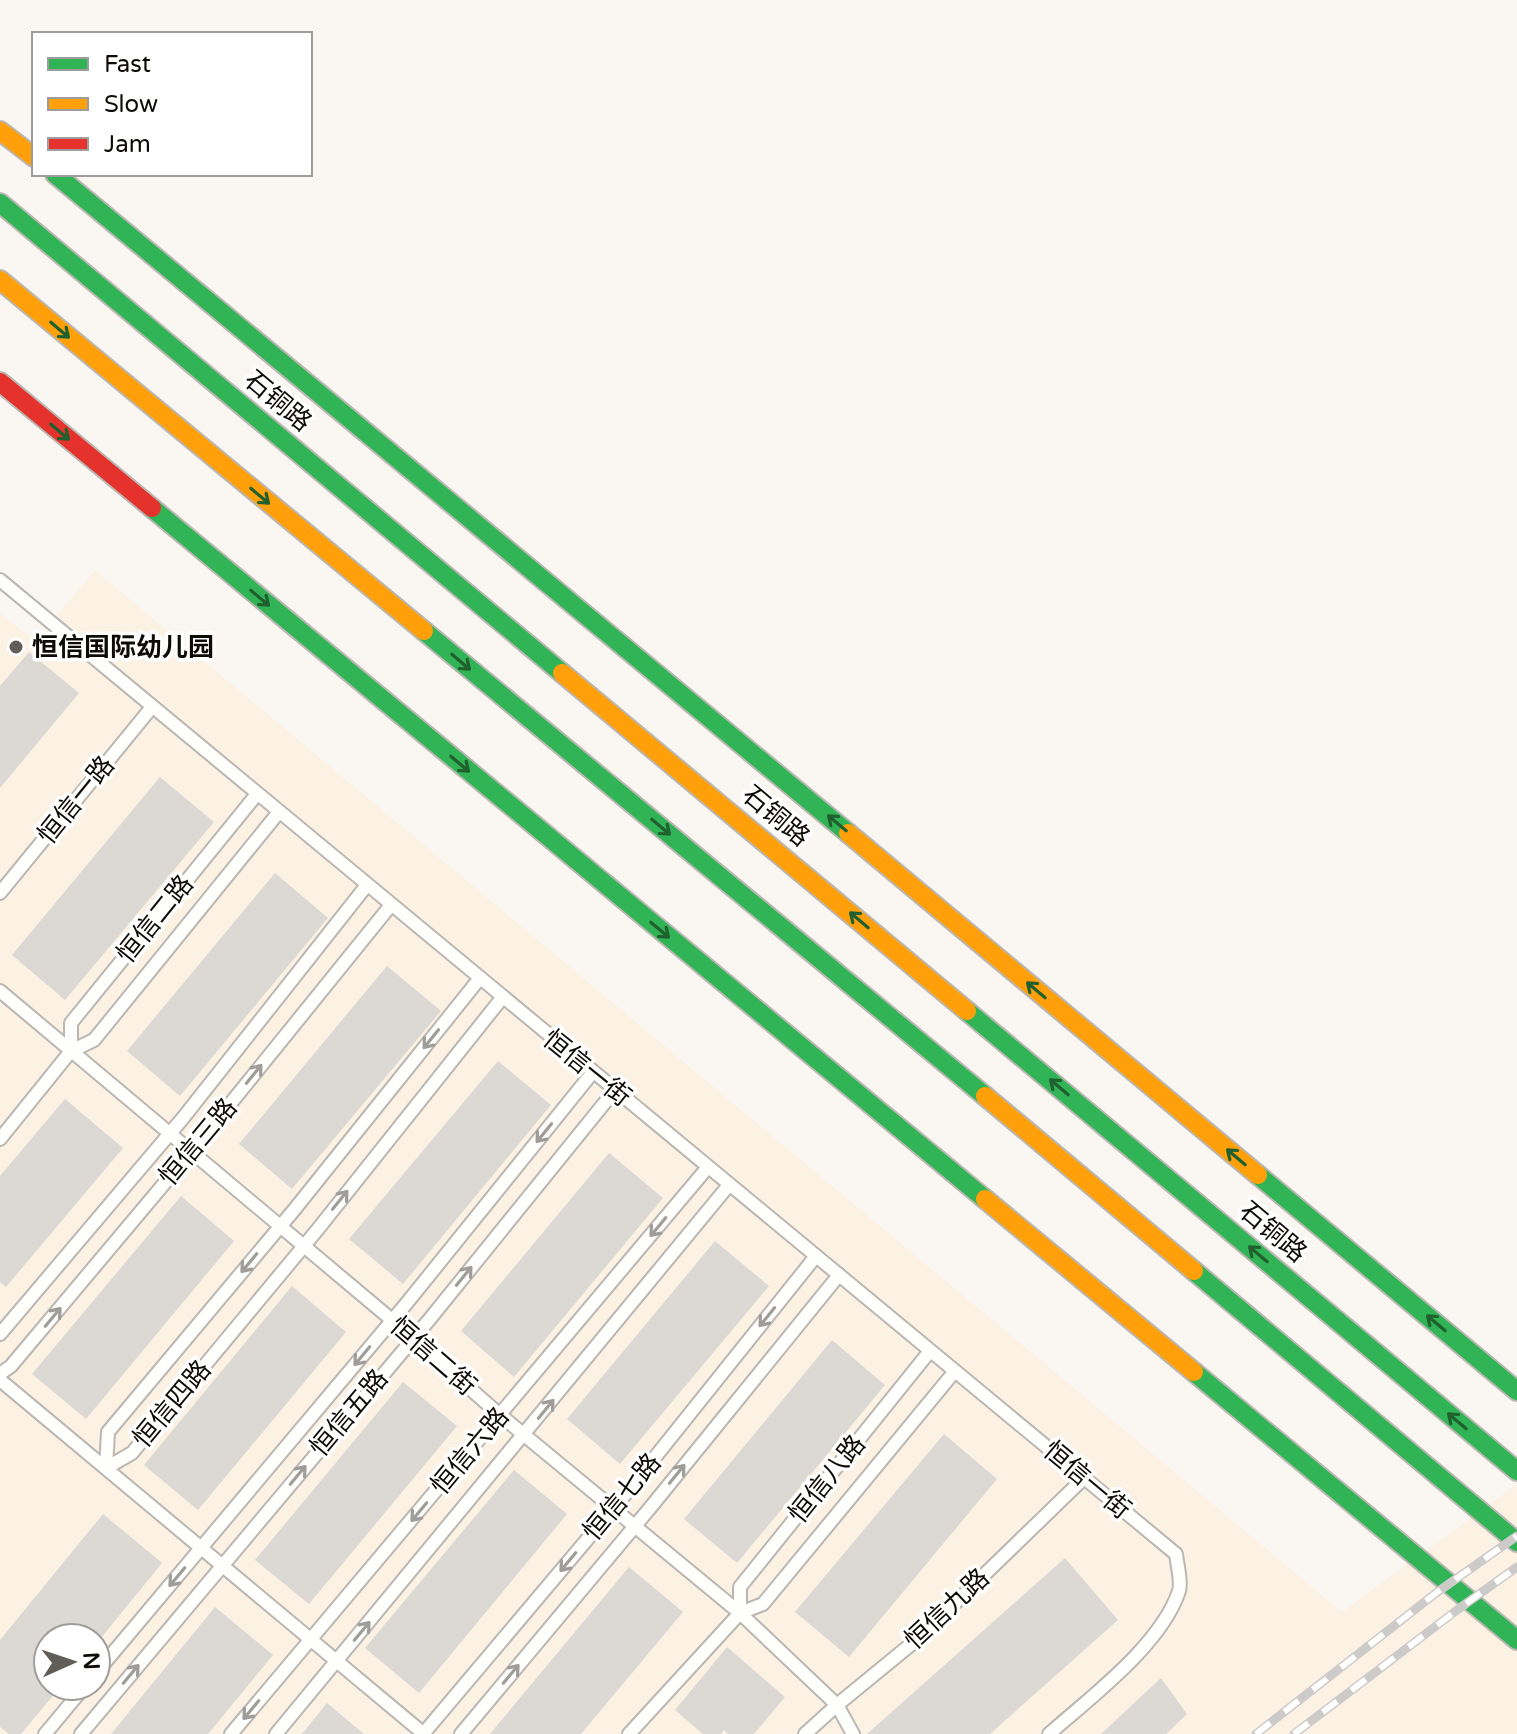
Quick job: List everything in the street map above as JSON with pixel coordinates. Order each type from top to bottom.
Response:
[{"type":"main road","points":[[0,131],[32,155]]},
{"type":"main road","points":[[58,176],[154,253],[1517,1391]]},
{"type":"main road","name":"石铜路","points":[[0,203],[1517,1471]]},
{"type":"main road","points":[[0,280],[836,972],[1517,1542]]},
{"type":"main road","points":[[0,382],[1517,1640]]},
{"type":"lane","name":"恒信一街","points":[[0,580],[1176,1554],[1180,1588],[1162,1626],[1111,1680],[1049,1734]]},
{"type":"lane","name":"恒信一路","points":[[0,893],[152,707]]},
{"type":"lane","name":"恒信二路","points":[[71,1051],[71,1023],[257,794]]},
{"type":"lane","name":"恒信二路","points":[[0,1139],[71,1051],[94,1040],[279,812]]},
{"type":"lane","name":"恒信三路","points":[[0,1334],[170,1134],[367,885]]},
{"type":"lane","name":"恒信三路","points":[[0,1377],[191,1151],[391,905]]},
{"type":"lane","name":"恒信四路","points":[[106,1468],[108,1432],[280,1226],[480,978]]},
{"type":"lane","name":"恒信二街","points":[[0,991],[392,1320],[500,1415],[740,1613],[837,1705],[853,1734]]},
{"type":"lane","name":"恒信四路","points":[[106,1468],[132,1453],[502,998]]},
{"type":"lane","name":"恒信五路","points":[[112,1654],[392,1320],[593,1072]]},
{"type":"lane","name":"恒信五路","points":[[81,1734],[413,1338],[615,1090]]},
{"type":"lane","name":"恒信六路","points":[[231,1734],[708,1167]]},
{"type":"lane","name":"恒信六路","points":[[276,1734],[729,1185]]},
{"type":"lane","name":"恒信七路","points":[[424,1734],[614,1507],[816,1256]]},
{"type":"lane","name":"恒信七路","points":[[461,1734],[839,1275]]},
{"type":"lane","name":"恒信八路","points":[[740,1613],[740,1587],[930,1351]]},
{"type":"lane","name":"恒信八路","points":[[629,1734],[740,1613],[763,1604],[955,1371]]},
{"type":"lane","points":[[0,1377],[424,1734]]},
{"type":"lane","name":"恒信九路","points":[[805,1734],[920,1637],[1084,1478]]},
{"type":"lane","points":[[45,1734],[72,1702]]},
{"type":"shaded area","points":[[95,570],[1342,1612],[1517,1484],[1517,1734],[0,1734],[0,613],[35,641]]},
{"type":"building","points":[[29,652],[79,693],[0,788],[0,686]]},
{"type":"building","points":[[160,777],[214,822],[65,1000],[12,955]]},
{"type":"building","points":[[275,873],[328,918],[180,1096],[127,1051]]},
{"type":"building","points":[[387,966],[441,1011],[292,1189],[239,1144]]},
{"type":"building","points":[[498,1061],[551,1105],[403,1284],[349,1239]]},
{"type":"building","points":[[65,1099],[123,1148],[6,1287],[0,1282],[0,1176]]},
{"type":"building","points":[[609,1153],[663,1198],[514,1377],[461,1331]]},
{"type":"building","points":[[181,1196],[234,1241],[86,1419],[32,1374]]},
{"type":"building","points":[[715,1241],[769,1286],[620,1464],[567,1419]]},
{"type":"building","points":[[292,1286],[346,1332],[198,1510],[144,1465]]},
{"type":"building","points":[[832,1340],[885,1385],[737,1563],[684,1519]]},
{"type":"building","points":[[403,1382],[457,1426],[309,1604],[255,1560]]},
{"type":"building","points":[[944,1434],[997,1479],[849,1657],[795,1612]]},
{"type":"building","points":[[514,1470],[567,1514],[419,1693],[365,1648]]},
{"type":"building","points":[[103,1514],[162,1563],[112,1624],[32,1622],[32,1702],[48,1702],[21,1734],[9,1734],[0,1727],[0,1640]]},
{"type":"building","points":[[1065,1558],[1118,1620],[990,1734],[867,1734]]},
{"type":"building","points":[[629,1567],[683,1612],[581,1734],[490,1734]]},
{"type":"building","points":[[215,1607],[273,1655],[208,1734],[111,1734]]},
{"type":"building","points":[[727,1647],[785,1697],[754,1734],[728,1734],[724,1730],[721,1734],[703,1734],[675,1710]]},
{"type":"building","points":[[1161,1678],[1187,1714],[1166,1734],[1101,1734]]},
{"type":"building","points":[[327,1703],[364,1734],[302,1734]]},
{"type":"railway","points":[[1256,1734],[1436,1593],[1517,1536]]},
{"type":"railway","points":[[1294,1734],[1517,1567]]},
{"type":"traffic: fast","points":[[57,176],[848,833]]},
{"type":"traffic: fast","points":[[0,203],[562,673]]},
{"type":"traffic: fast","points":[[152,508],[985,1199]]},
{"type":"traffic: fast","points":[[424,631],[985,1096]]},
{"type":"traffic: fast","points":[[967,1011],[1517,1471]]},
{"type":"traffic: fast","points":[[1258,1175],[1517,1391]]},
{"type":"traffic: fast","points":[[1194,1271],[1517,1542]]},
{"type":"traffic: fast","points":[[1194,1372],[1517,1640]]},
{"type":"traffic: slow","points":[[0,131],[32,155]]},
{"type":"traffic: slow","points":[[0,280],[424,631]]},
{"type":"traffic: slow","points":[[562,673],[967,1011]]},
{"type":"traffic: slow","points":[[848,833],[1258,1175]]},
{"type":"traffic: slow","points":[[985,1096],[1194,1271]]},
{"type":"traffic: slow","points":[[985,1199],[1194,1372]]},
{"type":"traffic: jam","points":[[0,382],[152,508]]},
{"type":"place","name":"恒信国际幼儿园","points":[[16,647]]}]
